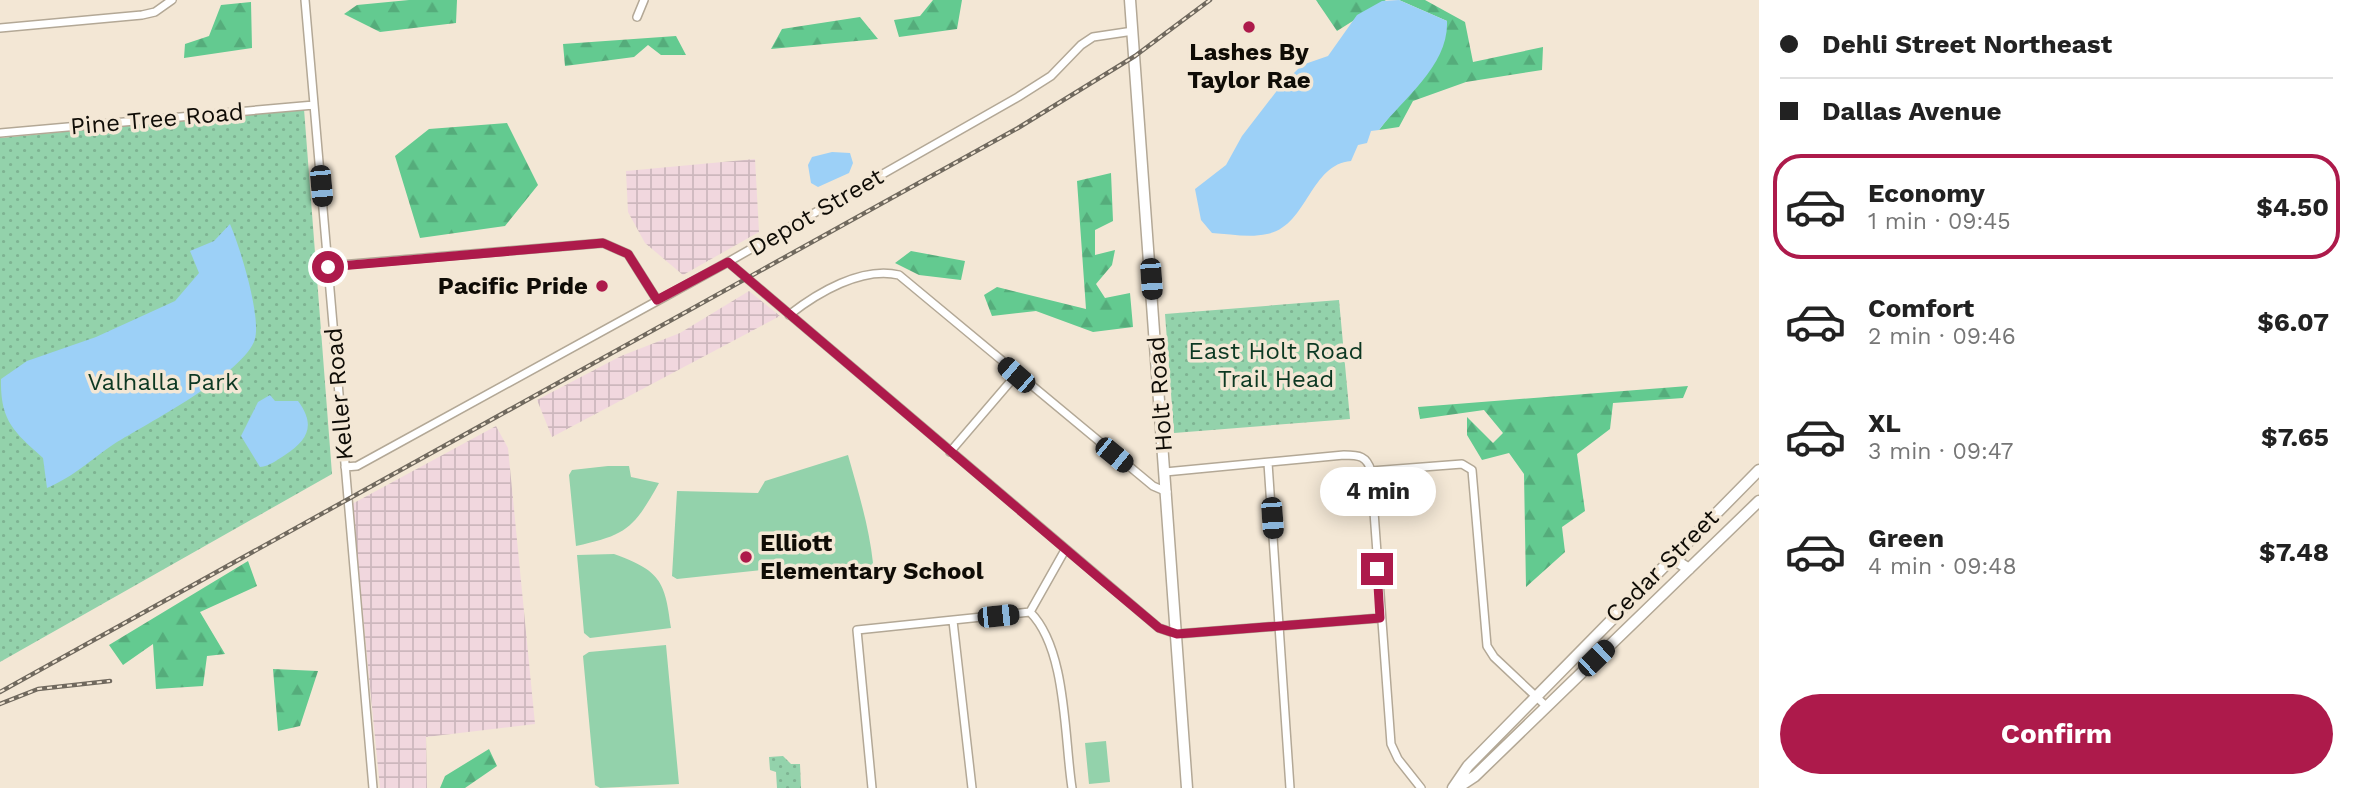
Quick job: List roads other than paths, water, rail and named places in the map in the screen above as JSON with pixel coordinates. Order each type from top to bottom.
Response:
[{"type":"main road","name":"Holt Road","points":[[1130,0],[1187,788]]},
{"type":"main road","name":"Cedar Street","points":[[1455,788],[1479,755],[1536,695],[1759,470]]},
{"type":"main road","name":"Cedar Street","points":[[1455,788],[1487,764],[1759,501]]},
{"type":"main road","points":[[1689,569],[1677,559],[1694,534]]},
{"type":"main road","points":[[1596,658],[1590,646],[1605,623]]},
{"type":"street","points":[[0,28],[142,15],[155,12],[172,0]]},
{"type":"street","name":"Keller Road","points":[[305,0],[373,788]]},
{"type":"street","points":[[637,17],[644,0]]},
{"type":"street","name":"Depot Street","points":[[345,467],[357,466],[728,262],[1038,85],[1093,37],[1133,31]]},
{"type":"street","name":"Pine Tree Road","points":[[0,133],[314,105]]},
{"type":"street","points":[[328,267],[603,243],[628,254],[657,300]]},
{"type":"street","points":[[728,262],[1159,628],[1177,634],[1380,618]]},
{"type":"street","points":[[789,316],[818,295],[858,277],[873,272],[899,275],[1016,375],[1153,486],[1167,492]]},
{"type":"street","points":[[950,452],[1016,375]]},
{"type":"street","points":[[1165,472],[1359,455],[1367,460],[1371,471],[1391,744],[1398,759],[1420,788]]},
{"type":"street","points":[[1268,463],[1290,788]]},
{"type":"street","points":[[1371,471],[1462,464],[1472,470],[1487,646],[1494,657],[1546,706]]},
{"type":"street","points":[[1030,612],[1065,550]]},
{"type":"street","points":[[872,788],[857,630],[1030,612]]},
{"type":"street","points":[[1030,612],[1045,631],[1055,660],[1072,788]]},
{"type":"street","points":[[953,621],[972,788]]},
{"type":"water","points":[[1399,0],[1447,21],[1441,52],[1423,80],[1379,130],[1371,131],[1367,143],[1358,145],[1351,161],[1337,165],[1326,173],[1291,220],[1280,229],[1254,236],[1212,233],[1201,220],[1195,189],[1226,165],[1242,136],[1279,88],[1302,65],[1328,56],[1357,15],[1382,1]]},
{"type":"water","points":[[832,152],[850,153],[853,163],[849,173],[818,187],[811,183],[808,165],[812,157]]},
{"type":"water","points":[[230,224],[244,264],[255,314],[255,339],[247,352],[233,367],[193,397],[47,488],[43,458],[24,441],[6,416],[1,379],[27,361],[96,337],[175,301],[199,273],[190,251],[214,241]]},
{"type":"water","points":[[270,395],[275,401],[298,401],[307,417],[308,425],[299,444],[273,462],[260,467],[241,436],[258,402]]},
{"type":"railway","points":[[0,692],[1018,128],[1135,56],[1210,0]]},
{"type":"railway","points":[[0,704],[38,689],[110,681]]},
{"type":"place","name":"Lashes By Taylor Rae","points":[[1249,27]]},
{"type":"place","name":"Pacific Pride","points":[[602,286]]},
{"type":"place","name":"Elliott Elementary School","points":[[746,557]]},
{"type":"park label","name":"East Holt Road Trail Head","points":[[1276,365]]},
{"type":"park label","name":"Valhalla Park","points":[[163,382]]}]
